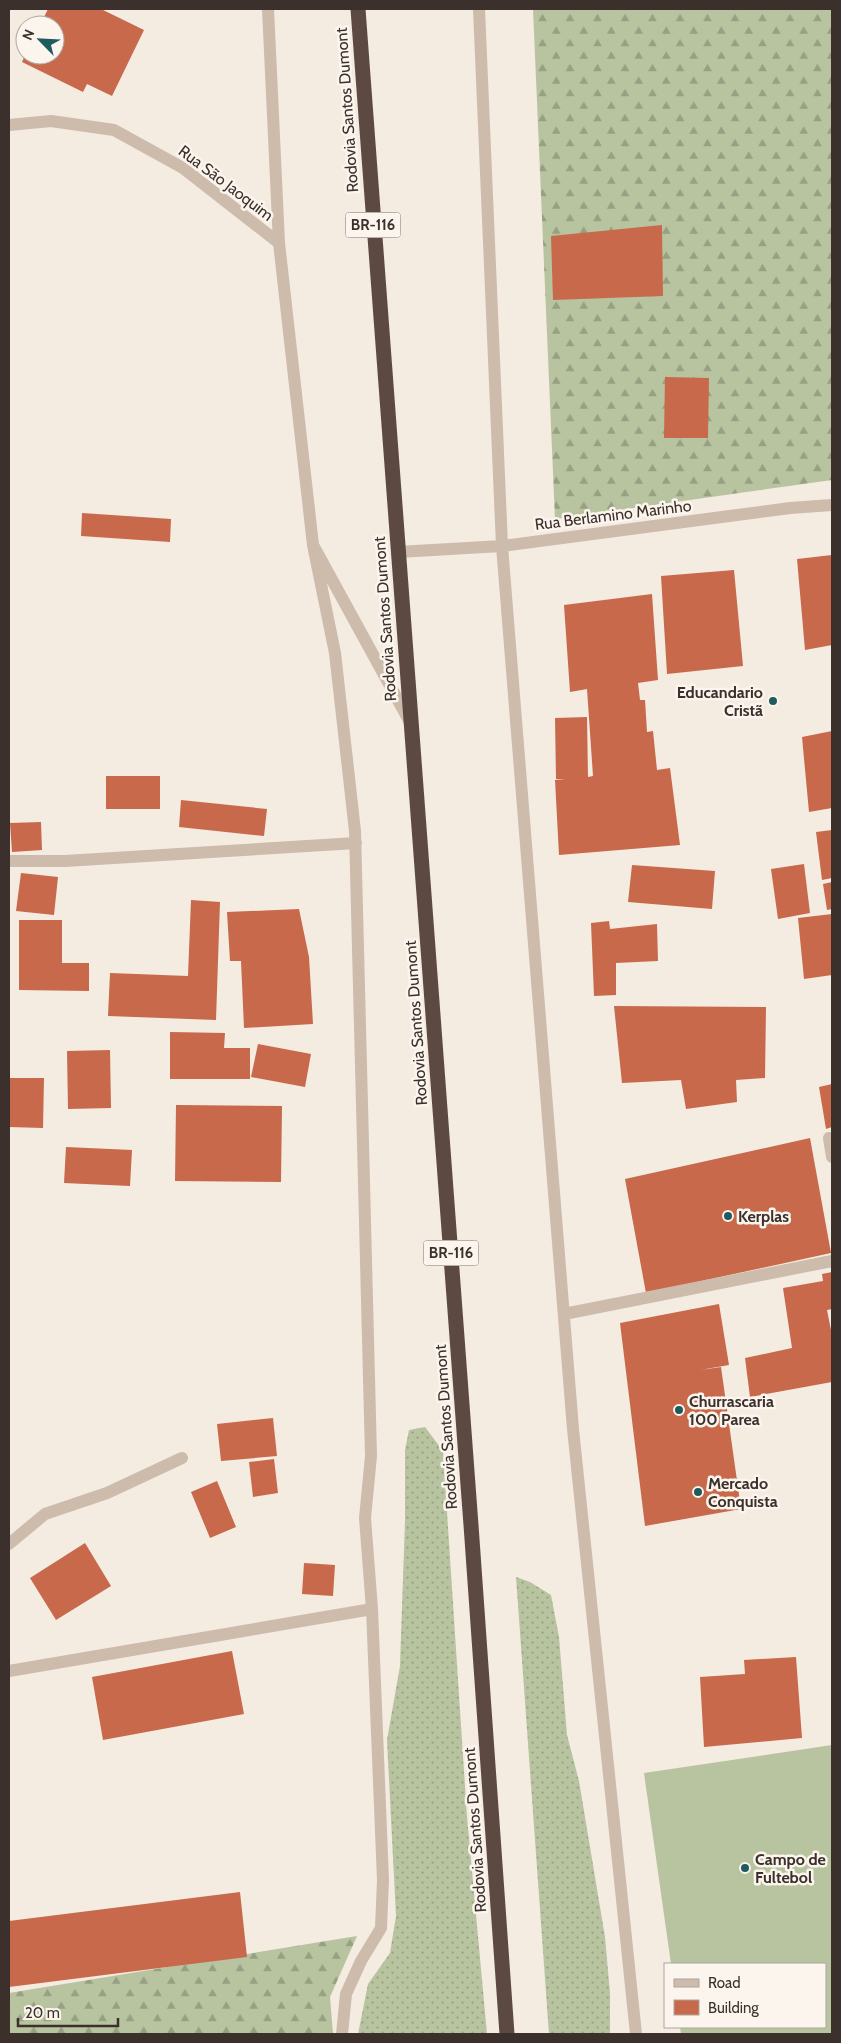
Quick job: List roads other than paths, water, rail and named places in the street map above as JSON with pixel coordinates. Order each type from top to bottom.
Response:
[{"type":"highway","name":"Rodovia Santos Dumont","points":[[358,9],[507,2034]]},
{"type":"street","points":[[268,9],[278,243],[313,545],[335,654],[356,843],[371,1456],[364,1518],[372,1609],[383,1880],[381,1928],[361,1961],[346,1994],[342,2034]]},
{"type":"street","points":[[479,9],[502,546],[574,1429],[636,2034]]},
{"type":"street","name":"Rua São Jaoquim","points":[[9,125],[52,121],[114,130],[183,168],[278,243]]},
{"type":"street","name":"Rua Berlamino Marinho","points":[[398,552],[502,546],[790,508],[832,505]]},
{"type":"street","points":[[313,545],[411,725]]},
{"type":"street","points":[[9,861],[64,860],[356,843]]},
{"type":"street","points":[[829,1138],[832,1157]]},
{"type":"street","points":[[564,1314],[832,1261]]},
{"type":"street","points":[[9,1544],[45,1514],[107,1493],[182,1458]]},
{"type":"street","points":[[9,1671],[372,1609]]},
{"type":"place","name":"Educandario Cristã","points":[[773,701]]},
{"type":"place","name":"Kerplas","points":[[728,1216]]},
{"type":"place","name":"Churrascaria 100 Parea","points":[[679,1410]]},
{"type":"place","name":"Mercado Conquista","points":[[698,1492]]},
{"type":"place","name":"Campo de Fultebol","points":[[745,1868]]}]
